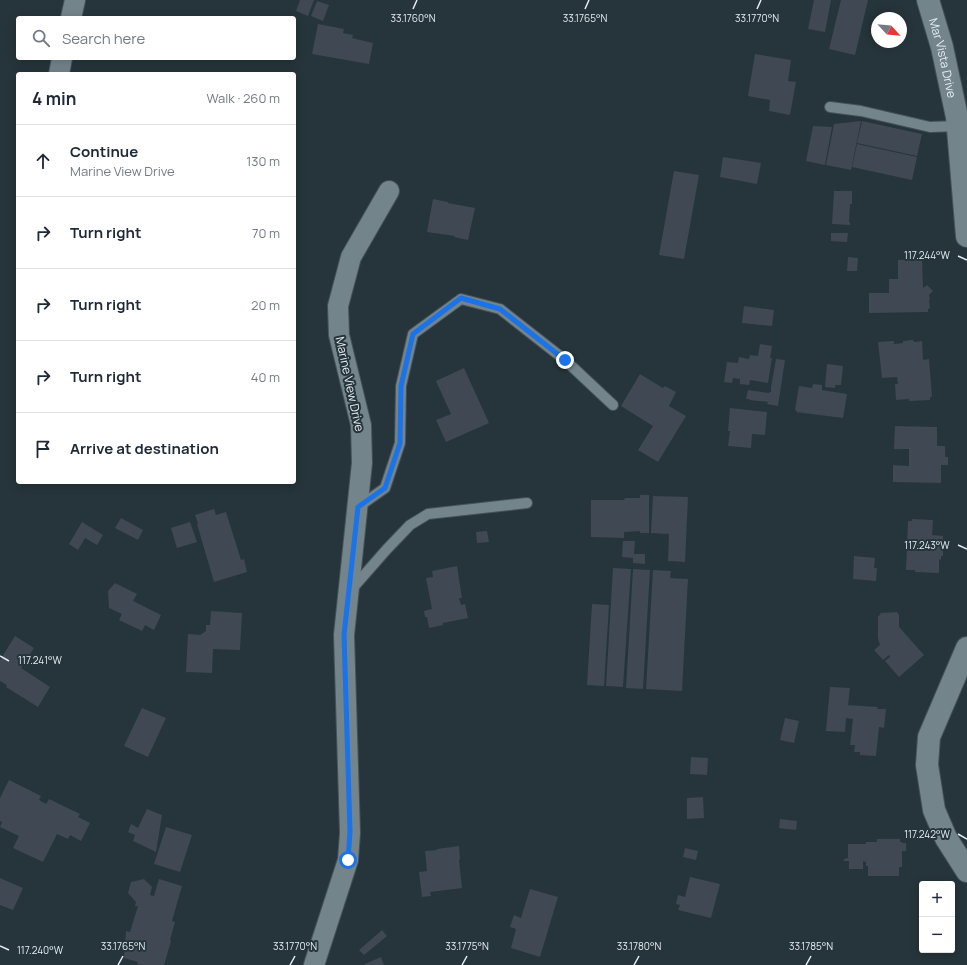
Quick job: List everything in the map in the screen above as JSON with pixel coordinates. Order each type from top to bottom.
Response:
[{"type":"street","points":[[71,16],[75,0]]},
{"type":"street","name":"Mar Vista Drive","points":[[928,0],[942,47],[957,117],[964,170],[967,236]]},
{"type":"street","points":[[59,72],[62,60]]},
{"type":"street","name":"Marine View Drive","points":[[314,965],[348,860],[350,832],[344,635],[362,463],[361,425],[339,335],[338,306],[352,257],[389,191]]},
{"type":"street","points":[[967,648],[929,737],[927,765],[934,810],[946,838],[967,871]]},
{"type":"lane","points":[[830,107],[862,111],[930,126],[958,126]]},
{"type":"lane","points":[[358,507],[385,488],[400,443],[401,386],[413,334],[461,298],[500,309],[565,360],[613,405]]},
{"type":"lane","points":[[349,593],[410,525],[428,514],[527,503]]},
{"type":"building","points":[[300,0],[314,0],[308,16],[296,11]]},
{"type":"building","points":[[814,0],[831,0],[825,32],[808,29]]},
{"type":"building","points":[[841,0],[868,0],[855,55],[829,49]]},
{"type":"building","points":[[317,1],[329,5],[323,21],[311,16]]},
{"type":"building","points":[[318,24],[344,29],[343,33],[353,35],[352,38],[373,43],[369,64],[312,54]]},
{"type":"building","points":[[755,54],[791,60],[788,81],[796,82],[790,115],[769,111],[770,100],[748,96]]},
{"type":"building","points":[[861,121],[851,170],[826,165],[834,124]]},
{"type":"building","points":[[862,121],[922,134],[917,156],[857,143]]},
{"type":"building","points":[[813,126],[832,127],[825,165],[806,161]]},
{"type":"building","points":[[857,144],[917,157],[912,180],[852,167]]},
{"type":"building","points":[[723,157],[761,163],[757,184],[720,177]]},
{"type":"building","points":[[674,171],[699,175],[684,259],[659,255]]},
{"type":"building","points":[[834,191],[852,191],[852,204],[850,204],[850,225],[832,224]]},
{"type":"building","points":[[433,199],[475,208],[468,240],[454,237],[455,236],[427,232]]},
{"type":"building","points":[[831,233],[848,233],[847,242],[831,241]]},
{"type":"building","points":[[848,257],[858,258],[857,271],[847,271]]},
{"type":"building","points":[[922,259],[923,288],[927,285],[933,291],[929,295],[930,308],[928,309],[928,312],[869,313],[869,293],[889,293],[889,279],[898,279],[898,260]]},
{"type":"building","points":[[744,306],[774,310],[772,326],[742,323]]},
{"type":"building","points":[[913,340],[914,342],[922,341],[923,360],[929,359],[932,397],[930,397],[930,400],[896,400],[895,384],[898,384],[897,377],[882,378],[878,342],[894,341],[894,344]]},
{"type":"building","points":[[760,344],[772,346],[770,358],[772,358],[768,383],[750,380],[749,385],[740,384],[740,379],[733,378],[732,383],[724,382],[727,362],[738,363],[739,357],[749,359],[750,355],[758,356]]},
{"type":"building","points":[[776,359],[785,360],[778,406],[767,404],[768,402],[746,399],[748,390],[771,392]]},
{"type":"building","points":[[827,364],[843,366],[841,385],[835,385],[835,388],[825,387]]},
{"type":"building","points":[[464,368],[489,423],[446,442],[436,420],[451,414],[436,381]]},
{"type":"building","points":[[640,374],[663,388],[665,386],[676,392],[669,406],[686,416],[658,462],[638,450],[653,426],[621,406]]},
{"type":"building","points":[[813,384],[822,385],[822,390],[847,394],[843,418],[796,412],[797,411],[795,410],[799,386],[812,388]]},
{"type":"building","points":[[730,408],[767,412],[765,435],[752,434],[751,448],[728,446],[730,431],[728,431]]},
{"type":"building","points":[[895,426],[937,427],[937,446],[945,446],[945,457],[948,457],[948,465],[941,465],[941,483],[893,482],[893,465],[909,466],[909,449],[894,449]]},
{"type":"building","points":[[640,495],[649,495],[649,533],[640,533],[640,531],[624,532],[624,538],[591,537],[591,500],[624,500],[625,498],[640,498]]},
{"type":"building","points":[[653,496],[688,497],[685,562],[668,561],[669,534],[651,533]]},
{"type":"building","points":[[214,509],[216,515],[226,512],[241,560],[244,559],[247,572],[214,582],[195,515]]},
{"type":"building","points":[[121,518],[143,530],[138,540],[115,528]]},
{"type":"building","points":[[912,519],[933,520],[932,535],[943,536],[943,556],[941,556],[941,560],[939,559],[939,573],[906,570],[908,521],[912,521]]},
{"type":"building","points":[[82,522],[103,535],[97,545],[85,538],[78,550],[69,544]]},
{"type":"building","points":[[190,522],[197,542],[177,548],[171,528]]},
{"type":"building","points":[[487,531],[489,542],[477,543],[476,532]]},
{"type":"building","points":[[623,541],[635,541],[634,554],[645,554],[645,564],[633,563],[633,558],[622,557]]},
{"type":"building","points":[[854,556],[875,558],[874,568],[877,568],[876,581],[853,579]]},
{"type":"building","points":[[457,566],[462,598],[459,598],[461,605],[465,604],[468,618],[443,623],[443,625],[429,628],[424,611],[432,609],[426,578],[433,577],[432,571]]},
{"type":"building","points":[[613,568],[631,569],[623,687],[606,686]]},
{"type":"building","points":[[633,569],[650,570],[643,689],[626,688]]},
{"type":"building","points":[[653,570],[671,571],[670,578],[688,579],[682,691],[646,689]]},
{"type":"building","points":[[115,583],[137,594],[133,601],[161,615],[154,630],[145,625],[142,631],[119,620],[122,614],[109,608],[108,591]]},
{"type":"building","points":[[592,604],[609,605],[604,686],[587,685]]},
{"type":"building","points":[[211,611],[242,613],[240,650],[213,649],[212,673],[186,672],[188,634],[200,635],[206,631],[206,625],[210,625]]},
{"type":"building","points":[[897,612],[899,615],[899,627],[924,655],[899,677],[885,661],[890,657],[889,655],[883,660],[874,650],[880,645],[878,638],[878,617],[881,613]]},
{"type":"building","points":[[15,636],[34,648],[21,668],[50,687],[38,707],[6,687],[7,685],[0,681],[0,660]]},
{"type":"building","points":[[830,687],[850,688],[848,705],[886,709],[884,728],[879,727],[876,756],[860,755],[860,752],[854,752],[855,745],[850,745],[853,719],[846,718],[845,732],[826,731]]},
{"type":"building","points":[[142,708],[166,718],[148,757],[124,746]]},
{"type":"building","points":[[785,718],[799,721],[794,743],[780,740]]},
{"type":"building","points":[[691,757],[708,758],[707,775],[690,774]]},
{"type":"building","points":[[9,780],[41,796],[39,800],[46,804],[49,799],[80,814],[78,817],[90,823],[81,841],[70,835],[68,839],[57,834],[43,862],[13,848],[19,836],[0,827],[2,822],[0,821],[0,798]]},
{"type":"building","points":[[703,797],[704,818],[687,819],[687,798]]},
{"type":"building","points":[[147,809],[162,815],[156,852],[133,841],[135,835],[128,832],[131,824],[138,828]]},
{"type":"building","points":[[780,819],[797,821],[796,830],[779,828]]},
{"type":"building","points":[[166,827],[192,835],[180,872],[154,864]]},
{"type":"building","points":[[877,839],[900,839],[900,842],[906,843],[906,851],[902,851],[902,867],[899,867],[899,876],[868,876],[868,866],[866,866],[866,862],[863,861],[863,869],[849,869],[849,861],[844,861],[844,859],[848,858],[848,844],[866,844],[866,842],[877,842]]},
{"type":"building","points":[[459,846],[462,888],[430,892],[431,896],[422,897],[419,872],[427,871],[425,851]]},
{"type":"building","points":[[685,848],[698,851],[696,860],[683,857]]},
{"type":"building","points":[[690,877],[720,884],[711,918],[678,910],[680,905],[676,904],[678,895],[685,897]]},
{"type":"building","points":[[0,878],[23,888],[13,910],[0,905]]},
{"type":"building","points":[[144,879],[152,887],[150,895],[154,896],[159,879],[182,886],[172,921],[175,922],[164,965],[142,965],[137,964],[138,962],[124,958],[126,931],[130,932],[138,906],[135,906],[136,902],[128,893],[131,882]]},
{"type":"building","points":[[530,889],[558,897],[540,957],[511,948],[516,929],[510,927],[514,915],[521,918]]},
{"type":"building","points":[[382,930],[387,936],[364,955],[359,950]]},
{"type":"building","points":[[381,957],[384,965],[365,965],[365,964]]},
{"type":"route","points":[[348,860],[350,832],[344,635],[358,507],[385,488],[400,443],[401,386],[413,334],[461,298],[500,309],[565,360]]}]
